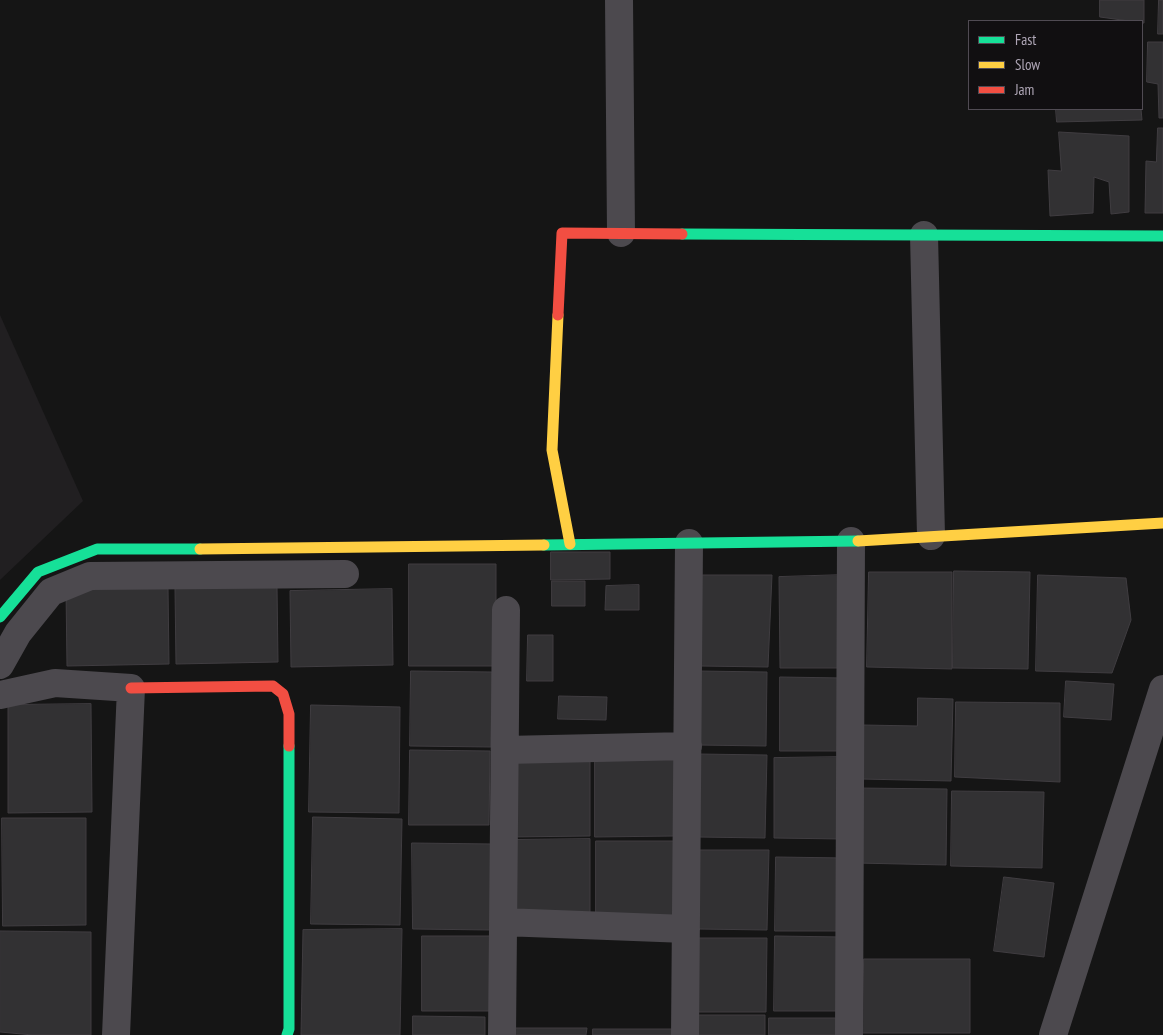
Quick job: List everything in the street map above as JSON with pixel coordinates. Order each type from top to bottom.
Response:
[{"type":"street","points":[[619,0],[621,233]]},
{"type":"street","points":[[570,544],[552,450],[562,233],[1163,236]]},
{"type":"street","points":[[924,234],[931,536]]},
{"type":"street","points":[[0,617],[38,572],[97,549],[851,541],[1163,523]]},
{"type":"street","points":[[848,1035],[851,541]]},
{"type":"street","points":[[685,1035],[690,543]]},
{"type":"street","points":[[0,664],[18,633],[51,592],[90,576],[345,574]]},
{"type":"street","points":[[502,1035],[506,610]]},
{"type":"street","points":[[0,695],[55,683],[131,688],[273,686],[283,694],[290,714],[289,1030],[287,1035]]},
{"type":"street","points":[[116,1035],[131,688]]},
{"type":"street","points":[[1053,1035],[1163,689]]},
{"type":"street","points":[[505,750],[688,746]]},
{"type":"street","points":[[503,922],[686,929]]},
{"type":"shaded area","points":[[0,315],[83,501],[0,580]]},
{"type":"building","points":[[1100,0],[1144,0],[1144,23],[1143,20],[1100,17]]},
{"type":"building","points":[[1159,0],[1163,0],[1163,34],[1158,34]]},
{"type":"building","points":[[1148,42],[1163,42],[1163,118],[1159,118],[1158,84],[1147,82]]},
{"type":"building","points":[[1056,110],[1141,110],[1142,120],[1057,122]]},
{"type":"building","points":[[1158,128],[1163,128],[1163,213],[1145,213],[1146,161],[1156,162]]},
{"type":"building","points":[[1059,132],[1129,136],[1129,212],[1111,214],[1109,182],[1094,177],[1093,213],[1050,216],[1048,170],[1061,171]]},
{"type":"building","points":[[551,552],[610,552],[610,579],[551,580]]},
{"type":"building","points":[[409,564],[496,564],[496,666],[409,666]]},
{"type":"building","points":[[954,571],[1030,572],[1028,669],[953,668]]},
{"type":"building","points":[[869,572],[952,572],[952,669],[867,667]]},
{"type":"building","points":[[698,575],[772,575],[768,667],[699,666]]},
{"type":"building","points":[[844,575],[843,668],[780,668],[779,577]]},
{"type":"building","points":[[1038,575],[1126,578],[1131,620],[1112,673],[1036,671]]},
{"type":"building","points":[[552,581],[585,581],[585,606],[552,606]]},
{"type":"building","points":[[639,585],[639,610],[605,610],[606,586]]},
{"type":"building","points":[[277,586],[278,662],[176,664],[175,588]]},
{"type":"building","points":[[168,587],[169,664],[67,666],[66,589]]},
{"type":"building","points":[[392,589],[393,665],[291,667],[290,591]]},
{"type":"building","points":[[528,635],[553,635],[553,681],[527,681]]},
{"type":"building","points":[[411,671],[492,672],[491,747],[410,746]]},
{"type":"building","points":[[698,671],[767,672],[766,746],[697,745]]},
{"type":"building","points":[[780,677],[843,678],[843,751],[780,751]]},
{"type":"building","points":[[1066,681],[1114,684],[1111,720],[1064,717]]},
{"type":"building","points":[[559,696],[607,697],[606,720],[558,719]]},
{"type":"building","points":[[918,698],[953,699],[951,781],[861,779],[863,725],[917,726]]},
{"type":"building","points":[[956,702],[1060,703],[1060,782],[955,777]]},
{"type":"building","points":[[91,704],[92,812],[8,813],[8,705]]},
{"type":"building","points":[[311,705],[400,707],[399,813],[309,812]]},
{"type":"building","points":[[410,750],[490,751],[489,825],[409,825]]},
{"type":"building","points":[[698,754],[767,755],[765,838],[697,837]]},
{"type":"building","points":[[844,757],[842,839],[774,838],[774,758]]},
{"type":"building","points":[[510,758],[590,758],[590,836],[509,837]]},
{"type":"building","points":[[595,758],[675,758],[675,836],[595,837]]},
{"type":"building","points":[[857,788],[947,789],[946,865],[856,863]]},
{"type":"building","points":[[952,791],[1044,792],[1042,868],[951,866]]},
{"type":"building","points":[[313,817],[402,819],[400,925],[311,924]]},
{"type":"building","points":[[2,818],[86,818],[86,925],[3,926]]},
{"type":"building","points":[[590,839],[590,918],[510,918],[510,840]]},
{"type":"building","points":[[596,841],[676,841],[677,918],[596,919]]},
{"type":"building","points":[[412,843],[492,844],[491,930],[413,929]]},
{"type":"building","points":[[698,850],[769,850],[767,930],[698,929]]},
{"type":"building","points":[[776,857],[845,858],[844,931],[775,931]]},
{"type":"building","points":[[1004,877],[1054,883],[1044,957],[994,951]]},
{"type":"building","points":[[402,929],[400,1035],[301,1035],[303,930]]},
{"type":"building","points":[[0,931],[91,932],[91,1035],[33,1035],[0,1032]]},
{"type":"building","points":[[422,936],[491,936],[491,1011],[422,1011]]},
{"type":"building","points":[[775,936],[843,937],[843,1011],[774,1011]]},
{"type":"building","points":[[698,938],[767,938],[766,1012],[697,1012]]},
{"type":"building","points":[[864,959],[970,959],[970,1033],[863,1033]]},
{"type":"building","points":[[697,1015],[765,1015],[765,1035],[697,1035]]},
{"type":"building","points":[[413,1016],[485,1017],[485,1035],[413,1035]]},
{"type":"building","points":[[769,1018],[841,1018],[840,1035],[769,1035]]},
{"type":"building","points":[[506,1028],[587,1028],[586,1035],[506,1035]]},
{"type":"building","points":[[593,1029],[673,1029],[673,1035],[593,1035]]},
{"type":"traffic: fast","points":[[682,234],[1163,236]]},
{"type":"traffic: fast","points":[[544,545],[858,541]]},
{"type":"traffic: fast","points":[[0,617],[38,572],[97,549],[200,549]]},
{"type":"traffic: fast","points":[[287,1035],[289,1029],[289,746]]},
{"type":"traffic: slow","points":[[558,315],[552,450],[570,544]]},
{"type":"traffic: slow","points":[[858,541],[1163,523]]},
{"type":"traffic: slow","points":[[200,549],[544,545]]},
{"type":"traffic: jam","points":[[558,315],[562,233],[682,234]]},
{"type":"traffic: jam","points":[[131,688],[273,686],[283,694],[289,714],[289,746]]}]
